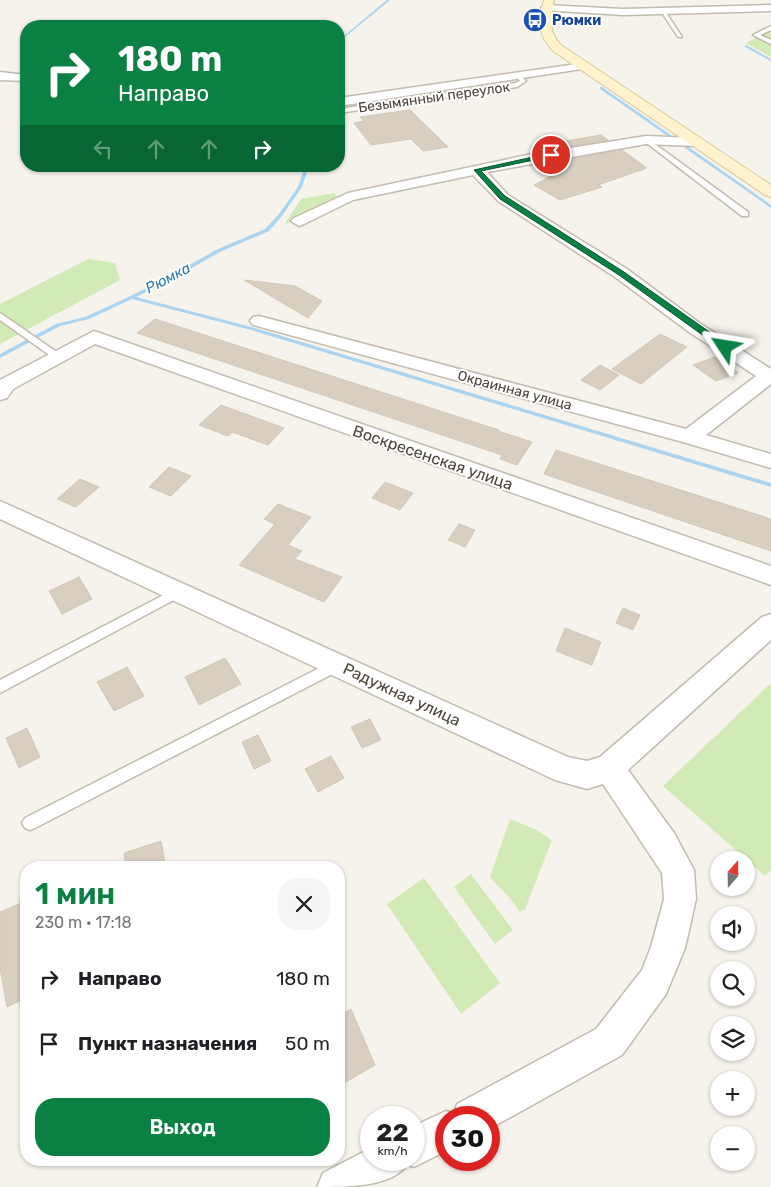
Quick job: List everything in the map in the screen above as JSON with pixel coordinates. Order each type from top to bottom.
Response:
[{"type":"main road","points":[[547,4],[544,21],[545,34],[557,48],[771,192]]},
{"type":"street","points":[[547,4],[624,12],[771,8]]},
{"type":"street","points":[[345,101],[520,77],[584,66]]},
{"type":"street","points":[[0,76],[20,78]]},
{"type":"street","points":[[300,221],[348,197],[532,158],[646,140],[695,142]]},
{"type":"street","points":[[477,170],[503,198],[621,274],[696,328],[769,376],[690,437]]},
{"type":"street","name":"Окраинная улица","points":[[259,320],[690,437],[771,461]]},
{"type":"street","name":"Воскресенская улица","points":[[58,357],[94,337],[771,576]]},
{"type":"street","points":[[0,394],[6,385],[58,357]]},
{"type":"street","name":"Радужная улица","points":[[0,509],[565,770],[587,775],[609,768],[771,624]]},
{"type":"street","points":[[494,1106],[609,1042],[654,982],[668,948],[680,899],[678,870],[663,844],[609,768]]},
{"type":"street","points":[[337,1187],[368,1171]]},
{"type":"lane","points":[[664,12],[680,36]]},
{"type":"lane","points":[[771,28],[756,35],[771,42]]},
{"type":"lane","name":"Безымянный переулок","points":[[345,110],[517,85],[522,81],[520,77]]},
{"type":"lane","points":[[646,140],[745,214]]},
{"type":"lane","points":[[0,316],[58,357]]},
{"type":"lane","points":[[0,687],[179,592]]},
{"type":"lane","points":[[30,823],[339,664]]},
{"type":"green space","points":[[771,30],[771,57],[746,43]]},
{"type":"green space","points":[[334,193],[339,199],[284,225],[301,199]]},
{"type":"green space","points":[[88,259],[115,263],[120,280],[0,344],[0,304]]},
{"type":"green space","points":[[771,683],[771,870],[765,876],[755,867],[755,851],[737,851],[663,786]]},
{"type":"green space","points":[[510,819],[535,829],[552,840],[525,909],[519,912],[514,903],[490,877]]},
{"type":"green space","points":[[471,874],[513,930],[495,944],[454,887]]},
{"type":"green space","points":[[424,878],[500,983],[461,1014],[387,904]]},
{"type":"building","points":[[410,110],[448,147],[423,151],[411,139],[371,145],[354,123],[364,121],[360,117]]},
{"type":"building","points":[[601,135],[608,140],[537,151],[531,147]]},
{"type":"building","points":[[622,150],[647,168],[598,185],[602,187],[560,200],[534,185],[559,172],[550,163]]},
{"type":"building","points":[[244,280],[295,286],[322,301],[308,318]]},
{"type":"building","points":[[155,319],[532,442],[517,465],[500,459],[502,455],[137,333]]},
{"type":"building","points":[[660,334],[687,347],[641,384],[612,369]]},
{"type":"building","points":[[715,357],[738,373],[716,381],[693,365]]},
{"type":"building","points":[[600,365],[619,375],[600,390],[581,380]]},
{"type":"building","points":[[221,405],[284,428],[268,445],[232,432],[228,436],[199,425]]},
{"type":"building","points":[[556,450],[771,519],[771,551],[544,474]]},
{"type":"building","points":[[169,467],[191,476],[171,496],[149,487]]},
{"type":"building","points":[[80,479],[99,487],[76,507],[57,499]]},
{"type":"building","points":[[385,482],[413,493],[400,510],[372,498]]},
{"type":"building","points":[[278,504],[311,517],[288,545],[302,551],[295,559],[342,577],[324,602],[239,565],[275,524],[264,519]]},
{"type":"building","points":[[459,524],[475,530],[465,547],[448,540]]},
{"type":"building","points":[[79,577],[92,599],[62,614],[49,591]]},
{"type":"building","points":[[623,608],[640,615],[633,630],[616,623]]},
{"type":"building","points":[[565,628],[601,642],[592,665],[556,651]]},
{"type":"building","points":[[225,658],[241,684],[199,705],[185,677]]},
{"type":"building","points":[[127,667],[144,696],[114,711],[97,682]]},
{"type":"building","points":[[370,719],[381,740],[362,748],[351,727]]},
{"type":"building","points":[[27,728],[40,757],[19,768],[6,738]]},
{"type":"building","points":[[258,735],[271,761],[254,769],[242,742]]},
{"type":"building","points":[[331,756],[344,778],[318,792],[305,769]]},
{"type":"building","points":[[161,841],[165,861],[125,861],[124,853]]},
{"type":"building","points":[[20,904],[20,1001],[7,1007],[0,968],[0,912]]},
{"type":"building","points":[[351,1009],[375,1065],[345,1082],[345,1012]]},
{"type":"waterway","name":"Рюмка","points":[[345,36],[389,0]]},
{"type":"waterway","points":[[746,46],[771,60]]},
{"type":"waterway","points":[[601,88],[673,138]]},
{"type":"waterway","points":[[686,147],[771,207]]},
{"type":"waterway","name":"Рюмка","points":[[132,297],[218,251],[267,230],[281,215],[300,187],[305,172]]},
{"type":"waterway","name":"Рюмка","points":[[0,356],[58,325],[87,318],[132,297]]},
{"type":"waterway","points":[[132,297],[253,329],[771,485]]},
{"type":"place","name":"Рюмки","points":[[535,20]]},
{"type":"route","points":[[551,155],[477,170],[503,198],[621,274],[725,347]]}]
